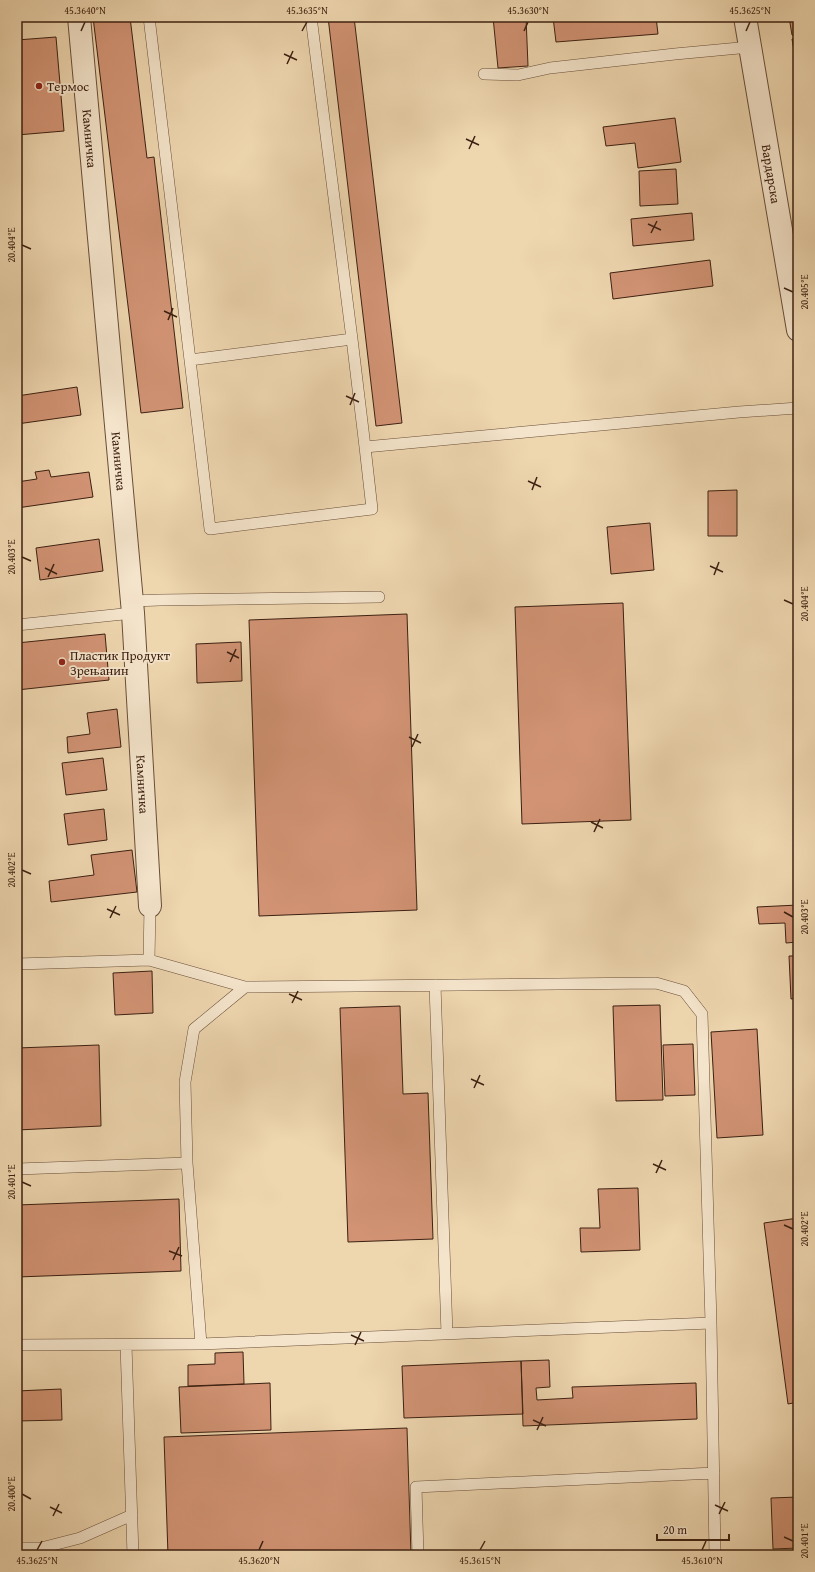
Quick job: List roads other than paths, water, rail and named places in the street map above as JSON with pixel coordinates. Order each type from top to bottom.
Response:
[{"type":"street","name":"Камничка","points":[[79,17],[132,607],[150,906]]},
{"type":"street","name":"Вардарска","points":[[745,17],[798,330]]},
{"type":"lane","points":[[149,17],[210,529],[372,509],[352,339],[310,17]]},
{"type":"lane","points":[[484,74],[518,76],[550,68],[750,47]]},
{"type":"lane","points":[[190,360],[352,339]]},
{"type":"lane","points":[[365,447],[739,412],[798,408]]},
{"type":"lane","points":[[17,625],[132,607],[160,600],[379,597]]},
{"type":"lane","points":[[149,960],[150,906]]},
{"type":"lane","points":[[17,964],[149,960],[245,987],[656,983],[684,991],[702,1014],[711,1323],[715,1555]]},
{"type":"lane","points":[[435,985],[447,1334]]},
{"type":"lane","points":[[202,1344],[187,1163],[185,1082],[194,1029],[245,987]]},
{"type":"lane","points":[[17,1169],[187,1163]]},
{"type":"lane","points":[[17,1345],[202,1344],[711,1323]]},
{"type":"lane","points":[[126,1345],[133,1555]]},
{"type":"lane","points":[[418,1555],[416,1487],[714,1473]]},
{"type":"lane","points":[[17,1548],[41,1548],[80,1538],[132,1515]]},
{"type":"place","name":"Термос","points":[[39,86]]},
{"type":"place","name":"Пластик Продукт Зрењанин","points":[[62,662]]}]
